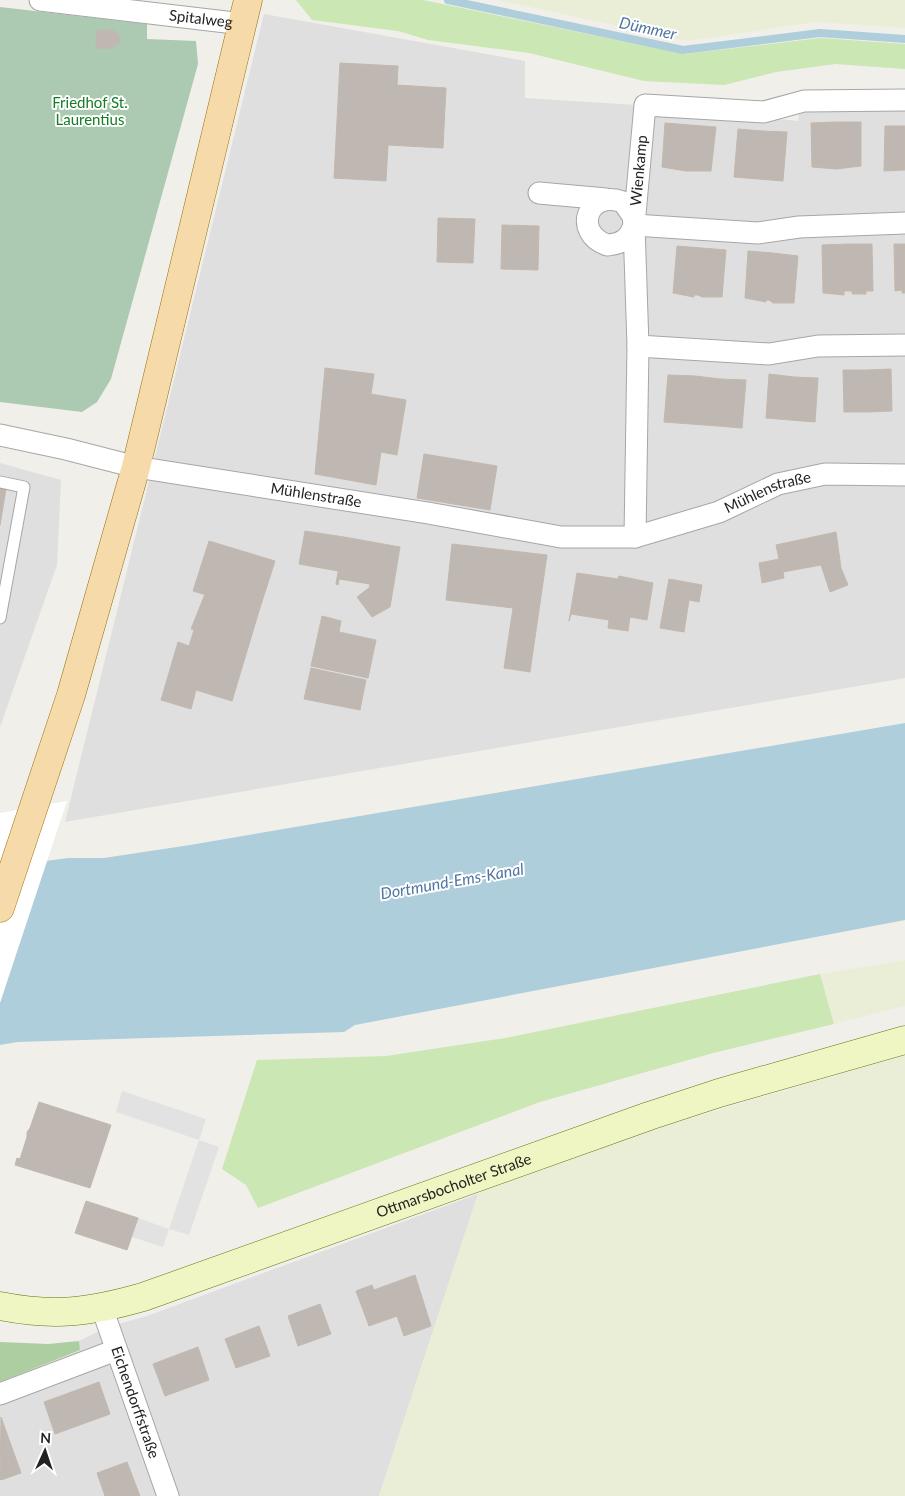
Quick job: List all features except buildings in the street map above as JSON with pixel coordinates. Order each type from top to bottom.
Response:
[{"type":"main road","points":[[0,908],[71,694],[136,467],[245,12]]},
{"type":"main road","name":"Ottmarsbocholter Straße","points":[[0,1306],[49,1313],[102,1308],[152,1293],[649,1116],[728,1090],[905,1040]]},
{"type":"street","name":"Spitalweg","points":[[40,0],[245,12]]},
{"type":"street","name":"Wienkamp","points":[[905,100],[804,101],[764,112],[645,105],[634,225],[758,233],[799,227],[905,223]]},
{"type":"street","name":"Wienkamp","points":[[539,193],[606,199]]},
{"type":"street","points":[[634,225],[625,241],[607,245],[591,236],[587,218],[590,209],[597,202],[606,199],[623,202],[633,216],[634,225],[638,346],[635,538]]},
{"type":"street","points":[[638,346],[769,354],[818,346],[905,345]]},
{"type":"street","name":"Mühlenstraße","points":[[0,435],[136,467],[389,507],[561,537],[635,538],[719,512],[778,484],[825,474],[905,475]]},
{"type":"street","name":"Eichendorffstraße","points":[[102,1308],[168,1496]]},
{"type":"street","points":[[0,1394],[116,1350]]},
{"type":"lane","points":[[0,482],[24,487],[0,618]]},
{"type":"shaded area","points":[[264,14],[525,61],[525,98],[637,105],[798,121],[800,109],[905,108],[905,678],[65,822]]},
{"type":"shaded area","points":[[0,463],[61,480],[57,565],[0,727]]},
{"type":"shaded area","points":[[122,1091],[206,1119],[199,1140],[116,1112]]},
{"type":"shaded area","points":[[199,1140],[219,1147],[189,1235],[169,1229]]},
{"type":"shaded area","points":[[478,1194],[379,1496],[0,1496],[0,1382],[80,1350],[79,1341],[107,1327],[147,1316]]},
{"type":"shaded area","points":[[138,1218],[169,1229],[163,1247],[132,1237]]},
{"type":"green space","points":[[296,0],[423,0],[684,54],[821,38],[905,44],[905,69],[835,64],[776,72],[724,85],[644,81],[529,53],[428,40],[398,31],[312,20]]},
{"type":"green space","points":[[497,0],[905,0],[905,28],[815,22],[688,41]]},
{"type":"green space","name":"Friedhof St. Laurentius","points":[[0,7],[147,24],[147,39],[196,41],[198,64],[111,379],[97,402],[82,412],[0,402]]},
{"type":"green space","points":[[905,960],[905,1006],[834,1024],[820,974]]},
{"type":"green space","points":[[820,974],[834,1024],[713,1053],[540,1102],[258,1208],[246,1185],[222,1169],[257,1060],[386,1056],[505,1038]]},
{"type":"green space","points":[[905,1055],[905,1496],[379,1496],[478,1194],[495,1184],[557,1160]]},
{"type":"green space","points":[[79,1341],[80,1350],[0,1382],[0,1342],[48,1344]]},
{"type":"water","name":"Dortmund-Ems-Kanal","points":[[905,723],[905,920],[355,1025],[344,1032],[17,1042],[0,1045],[0,867],[68,858],[104,858],[190,845]]},
{"type":"pier","points":[[67,801],[0,1003],[0,813]]},
{"type":"waterway","name":"Dümmer","points":[[448,0],[683,50],[820,33],[905,39]]}]
